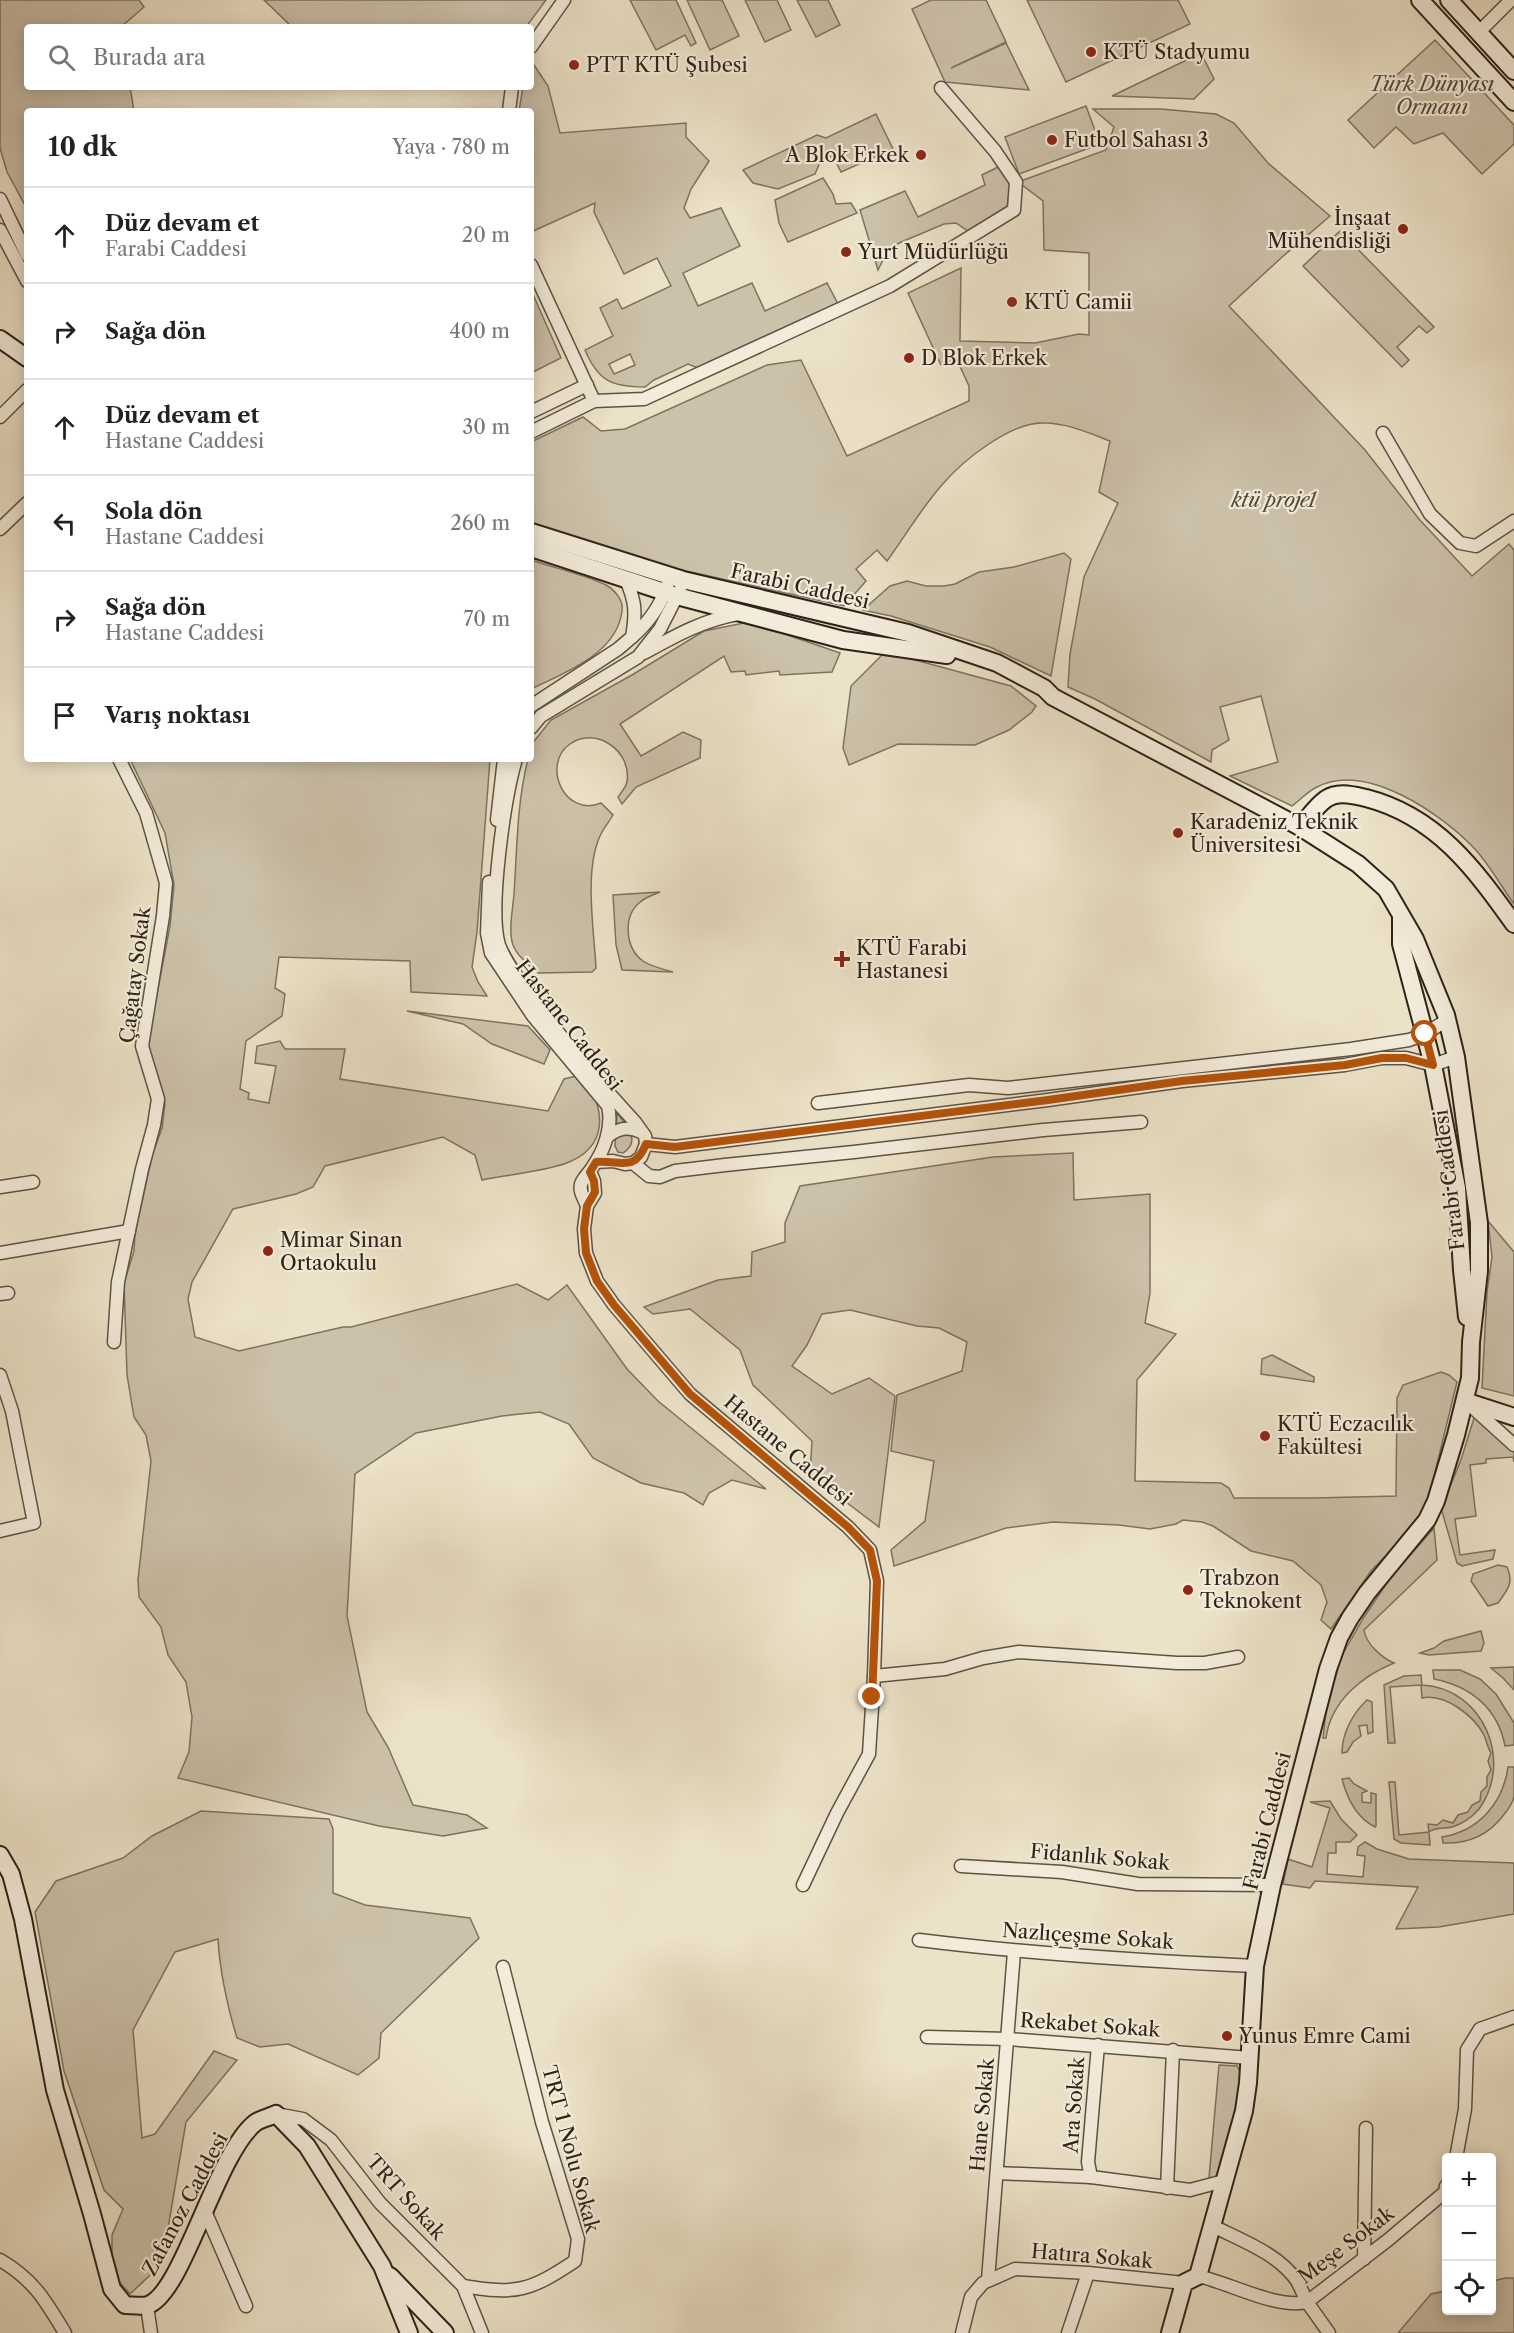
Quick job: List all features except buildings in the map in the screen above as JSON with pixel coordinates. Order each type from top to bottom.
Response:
[{"type":"street","points":[[534,42],[564,0]]},
{"type":"street","points":[[1420,0],[1514,102]]},
{"type":"street","points":[[1449,0],[1514,71]]},
{"type":"street","points":[[1478,33],[1511,0]]},
{"type":"street","points":[[534,431],[594,401],[644,399],[655,394],[890,286],[1014,210],[1016,182],[994,151],[941,88]]},
{"type":"street","points":[[509,108],[512,90]]},
{"type":"street","points":[[0,200],[24,249]]},
{"type":"street","points":[[0,230],[24,275]]},
{"type":"street","points":[[534,271],[594,401]]},
{"type":"street","points":[[0,339],[24,356]]},
{"type":"street","points":[[534,411],[587,385]]},
{"type":"street","points":[[0,417],[24,393]]},
{"type":"street","points":[[1383,433],[1430,514],[1460,543],[1476,546],[1514,521]]},
{"type":"street","points":[[0,529],[24,506]]},
{"type":"street","name":"Farabi Caddesi","points":[[534,533],[744,613],[843,640],[953,657],[1006,678],[1040,697],[1053,697]]},
{"type":"street","name":"Farabi Caddesi","points":[[534,549],[626,580],[674,586],[875,625],[908,633],[997,663],[1044,688],[1053,697],[1300,827],[1358,864],[1386,889],[1415,939],[1447,1020],[1456,1057],[1479,1223],[1479,1271],[1471,1342],[1470,1378],[1444,1476],[1427,1520],[1367,1593],[1339,1638],[1328,1669],[1272,1885],[1256,1966],[1244,2110],[1211,2225],[1170,2333]]},
{"type":"street","points":[[626,580],[634,599],[635,618],[632,637]]},
{"type":"street","points":[[534,704],[618,649],[647,624],[674,586]]},
{"type":"street","points":[[638,657],[660,629],[674,586]]},
{"type":"street","points":[[534,724],[541,716],[694,626],[716,618],[744,613]]},
{"type":"street","points":[[843,640],[848,620]]},
{"type":"street","points":[[869,644],[875,625]]},
{"type":"street","name":"Çağatay Sokak","points":[[114,1342],[118,1282],[158,1100],[142,1046],[163,916],[166,883],[146,813],[120,762]]},
{"type":"street","name":"Hastane Caddesi","points":[[504,762],[488,901],[487,933],[491,953],[533,1016],[604,1099],[610,1114],[605,1142],[593,1167],[595,1192],[587,1206],[584,1229],[586,1253],[597,1281],[614,1305],[690,1394],[848,1527],[870,1550],[877,1581],[874,1676],[868,1754],[803,1885]]},
{"type":"street","name":"Hastane Caddesi","points":[[515,762],[511,777],[497,885],[496,921],[499,943],[515,973],[542,1012],[641,1132],[646,1144]]},
{"type":"street","points":[[1300,827],[1326,799],[1342,793],[1384,803],[1407,813],[1454,848],[1482,879],[1514,924]]},
{"type":"street","name":"Farabi Caddesi","points":[[1401,918],[1401,944],[1433,1065],[1457,1188],[1462,1270],[1471,1342]]},
{"type":"street","points":[[818,1102],[969,1085],[1008,1088],[1350,1050],[1409,1040],[1425,1034],[1447,1020]]},
{"type":"street","points":[[593,1167],[613,1161],[633,1163],[641,1157],[646,1144],[675,1147],[1071,1098],[1182,1081],[1345,1065],[1382,1058],[1406,1058],[1433,1065],[1456,1057]]},
{"type":"street","points":[[633,1163],[649,1176],[660,1177],[675,1171],[724,1165],[1052,1129],[1141,1122]]},
{"type":"street","points":[[613,1161],[608,1156],[605,1142],[618,1129],[633,1128],[641,1132]]},
{"type":"street","points":[[0,1187],[33,1182]]},
{"type":"street","points":[[0,1253],[129,1230]]},
{"type":"street","points":[[0,1375],[12,1411],[34,1523],[0,1531]]},
{"type":"street","points":[[1465,1401],[1514,1416]]},
{"type":"street","points":[[1465,1401],[1514,1445]]},
{"type":"street","points":[[874,1676],[945,1669],[983,1658],[1019,1652],[1177,1663],[1205,1663],[1238,1657]]},
{"type":"street","name":"Zafanoz Caddesi","points":[[0,1855],[11,1874],[23,1919],[54,2090],[112,2289],[125,2305],[147,2306],[161,2296],[177,2270],[232,2150],[255,2123],[276,2114]]},
{"type":"street","name":"Fidanlık Sokak","points":[[962,1866],[1062,1872],[1138,1884],[1272,1885]]},
{"type":"street","name":"Nazlıçeşme Sokak","points":[[919,1940],[1014,1952],[1114,1960],[1256,1966]]},
{"type":"street","name":"Hane Sokak","points":[[988,2280],[1014,1952]]},
{"type":"street","name":"TRT 1 Nolu Sokak","points":[[463,2286],[496,2292],[530,2288],[575,2261],[578,2240],[542,2122],[503,1967]]},
{"type":"street","points":[[1457,2153],[1465,2109],[1467,2050],[1480,2029],[1514,2017]]},
{"type":"street","name":"Rekabet Sokak","points":[[927,2037],[1008,2039],[1173,2050],[1250,2058]]},
{"type":"street","name":"Ara Sokak","points":[[1098,2045],[1088,2162],[1091,2177],[1190,2190],[1224,2181]]},
{"type":"street","points":[[1167,2188],[1173,2050]]},
{"type":"street","points":[[276,2114],[307,2146],[382,2266],[409,2333]]},
{"type":"street","name":"TRT Sokak","points":[[276,2114],[303,2119],[331,2140],[380,2203],[463,2286],[482,2333]]},
{"type":"street","points":[[1364,2259],[1366,2128]]},
{"type":"street","points":[[997,2173],[1091,2177]]},
{"type":"street","name":"Meşe Sokak","points":[[1211,2225],[1258,2248],[1281,2265],[1297,2281],[1307,2302],[1364,2259],[1442,2194]]},
{"type":"street","points":[[205,2211],[246,2306]]},
{"type":"street","points":[[0,2260],[20,2272],[41,2293],[64,2333]]},
{"type":"street","points":[[382,2266],[445,2333]]},
{"type":"street","name":"Hatıra Sokak","points":[[962,2333],[970,2297],[988,2280],[1015,2269],[1217,2280],[1269,2299],[1297,2305],[1307,2302]]},
{"type":"street","points":[[1068,2333],[1088,2273]]},
{"type":"street","points":[[1307,2302],[1329,2333]]},
{"type":"street","points":[[147,2306],[151,2333]]},
{"type":"green space","points":[[0,0],[139,0],[144,7],[124,24],[24,24],[24,90],[130,90],[134,108],[24,108],[24,203],[7,172],[0,148]]},
{"type":"green space","points":[[264,0],[546,0],[528,24],[289,24]]},
{"type":"green space","points":[[630,0],[676,0],[696,43],[691,46],[685,35],[656,50]]},
{"type":"green space","points":[[687,0],[722,0],[739,36],[710,50]]},
{"type":"green space","points":[[745,0],[777,0],[791,30],[765,42]]},
{"type":"green space","points":[[797,0],[828,0],[840,25],[816,37]]},
{"type":"green space","points":[[931,0],[986,0],[1006,42],[951,68],[1006,43],[1029,90],[945,82],[912,9]]},
{"type":"green space","name":"KTÜ Stadyumu","points":[[1027,0],[1178,0],[1190,24],[1066,82]]},
{"type":"green space","name":"Türk Dünyası Ormanı","points":[[1435,40],[1514,125],[1514,144],[1482,174],[1443,133],[1414,144],[1396,127],[1374,148],[1348,120]]},
{"type":"green space","points":[[1201,53],[1214,79],[1194,99],[1112,96]]},
{"type":"green space","points":[[534,65],[548,86],[560,133],[686,123],[686,137],[709,161],[691,189],[684,208],[690,218],[721,208],[740,246],[683,273],[698,306],[752,283],[765,311],[827,283],[838,304],[698,368],[688,364],[654,380],[645,387],[624,386],[608,380],[595,369],[585,350],[613,336],[600,308],[617,299],[622,309],[671,286],[657,258],[624,274],[594,212],[595,203],[534,231],[534,108],[520,108],[522,90],[534,90]],"holes":[[[630,354],[635,365],[614,374],[609,364]]]},
{"type":"green space","name":"Futbol Sahası 3","points":[[1086,106],[1100,144],[1019,174],[1005,137]]},
{"type":"green space","name":"ktü proje1","points":[[1093,109],[1161,109],[1216,114],[1234,123],[1268,163],[1330,216],[1229,306],[1365,450],[1419,519],[1472,576],[1509,544],[1514,550],[1514,904],[1474,848],[1442,820],[1402,795],[1380,786],[1358,781],[1336,781],[1317,787],[1292,806],[1230,776],[1278,762],[1261,696],[1220,707],[1229,740],[1212,750],[1211,762],[1095,699],[1068,687],[1070,654],[1084,577],[1118,503],[1099,492],[1110,441],[1053,423],[1031,424],[1002,436],[961,465],[950,476],[920,513],[887,561],[877,550],[856,569],[866,581],[844,606],[686,571],[534,523],[534,441],[583,417],[601,431],[625,429],[767,365],[801,360],[847,456],[969,401],[969,386],[956,358],[941,365],[908,293],[961,268],[960,341],[1035,343],[1079,334],[1089,335],[1089,253],[1044,250],[1043,201],[1018,182],[1106,150],[1114,127]]},
{"type":"green space","points":[[876,114],[893,149],[841,172],[833,156],[821,160],[815,174],[778,189],[753,183],[743,170],[817,135],[826,138]]},
{"type":"green space","points":[[1000,166],[1011,181],[1007,207],[968,231],[956,223],[944,224],[899,243],[888,250],[878,270],[860,210],[905,191],[918,217],[985,185],[982,175]]},
{"type":"green space","points":[[823,178],[836,204],[851,203],[857,213],[788,242],[779,223],[775,200]]},
{"type":"green space","points":[[1340,231],[1434,327],[1427,333],[1419,326],[1397,347],[1409,360],[1402,367],[1303,266]]},
{"type":"green space","points":[[534,297],[561,358],[534,372]]},
{"type":"green space","points":[[1064,553],[1071,559],[1051,676],[990,647],[891,616],[863,610],[890,586],[907,581],[926,586],[944,586],[955,584],[979,572],[1014,567]]},
{"type":"green space","points":[[534,561],[598,581],[613,590],[622,603],[618,626],[610,639],[600,650],[573,669],[534,688]]},
{"type":"green space","points":[[744,623],[776,631],[840,653],[832,672],[780,675],[779,671],[746,675],[745,671],[731,672],[724,656],[620,724],[641,756],[683,732],[701,740],[700,758],[636,787],[622,804],[618,797],[627,782],[627,770],[624,760],[610,744],[590,738],[580,739],[570,744],[561,753],[557,764],[557,775],[567,796],[576,803],[588,806],[601,803],[613,815],[600,836],[592,866],[591,901],[596,968],[592,972],[538,973],[517,953],[511,933],[524,775],[527,762],[534,762],[534,741],[551,720],[632,675],[704,631]]},
{"type":"green space","points":[[882,655],[908,658],[1011,686],[1036,706],[1032,712],[1009,730],[975,745],[898,744],[849,765],[843,748],[851,686]]},
{"type":"green space","points":[[131,762],[490,762],[477,932],[472,967],[487,996],[411,992],[410,961],[279,957],[275,988],[285,994],[282,1016],[246,1041],[240,1089],[249,1093],[248,1099],[269,1103],[276,1066],[255,1063],[257,1046],[280,1041],[285,1049],[345,1049],[340,1079],[548,1111],[564,1079],[580,1075],[589,1087],[599,1113],[599,1126],[590,1148],[579,1157],[554,1167],[482,1180],[475,1155],[443,1137],[325,1166],[313,1187],[296,1194],[233,1209],[192,1282],[188,1299],[195,1337],[239,1351],[351,1327],[517,1284],[548,1300],[567,1285],[627,1369],[658,1401],[766,1489],[732,1480],[709,1493],[703,1505],[684,1493],[641,1483],[593,1458],[569,1424],[540,1412],[502,1416],[416,1433],[355,1474],[347,1616],[367,1712],[388,1747],[413,1805],[467,1815],[487,1828],[443,1836],[379,1826],[178,1778],[189,1752],[192,1717],[186,1682],[168,1655],[161,1627],[139,1597],[138,1580],[151,1461],[146,1435],[134,1417],[127,1375],[124,1283],[134,1251],[135,1234],[152,1156],[162,1128],[165,1103],[147,1046],[170,926],[174,885],[165,833]]},
{"type":"green space","points":[[660,892],[644,899],[634,909],[630,916],[628,932],[633,948],[643,961],[673,972],[622,970],[616,945],[613,895]]},
{"type":"green space","points":[[407,1011],[528,1026],[550,1050],[544,1064],[492,1044],[463,1024]]},
{"type":"green space","points":[[617,1113],[632,1138],[629,1148],[623,1153],[618,1152],[615,1146]]},
{"type":"green space","points":[[1073,1153],[1074,1200],[1150,1194],[1150,1293],[1145,1323],[1176,1334],[1137,1380],[1135,1481],[1221,1483],[1229,1488],[1234,1498],[1396,1496],[1397,1398],[1403,1385],[1441,1372],[1457,1382],[1427,1505],[1411,1529],[1371,1571],[1331,1629],[1321,1620],[1327,1602],[1321,1585],[1293,1561],[1251,1551],[1213,1526],[1202,1522],[1183,1520],[1176,1524],[1150,1529],[1053,1522],[1006,1528],[894,1566],[891,1550],[925,1521],[934,1461],[891,1451],[897,1395],[962,1371],[967,1342],[939,1328],[917,1326],[850,1310],[822,1314],[807,1345],[792,1366],[832,1394],[869,1378],[895,1396],[879,1527],[810,1475],[812,1441],[753,1385],[740,1350],[690,1309],[653,1314],[644,1307],[718,1280],[751,1276],[752,1252],[785,1242],[785,1223],[800,1186],[993,1157]]},
{"type":"green space","points":[[1488,1221],[1514,1252],[1514,1396],[1482,1388],[1487,1292],[1492,1257]]},
{"type":"green space","points":[[1272,1355],[1314,1377],[1314,1382],[1261,1374],[1262,1359]]},
{"type":"green space","points":[[1474,1418],[1478,1418],[1514,1451],[1514,1462],[1513,1457],[1486,1459],[1486,1463],[1470,1465],[1476,1516],[1455,1519],[1460,1555],[1495,1550],[1493,1559],[1462,1566],[1457,1563],[1441,1508],[1461,1460]]},
{"type":"green space","points":[[1434,1528],[1437,1560],[1364,1630],[1375,1650],[1394,1663],[1371,1675],[1341,1701],[1334,1712],[1326,1738],[1323,1738],[1326,1711],[1341,1657],[1391,1577]]},
{"type":"green space","points":[[1498,1565],[1507,1567],[1510,1582],[1498,1603],[1488,1606],[1471,1581],[1473,1574]]},
{"type":"green space","points":[[1481,1631],[1484,1643],[1481,1651],[1429,1655],[1420,1653],[1444,1641]]},
{"type":"green space","points":[[1514,1667],[1514,1690],[1491,1668]]},
{"type":"green space","points":[[1433,1670],[1460,1670],[1480,1679],[1496,1694],[1514,1723],[1514,1745],[1505,1746],[1496,1720],[1480,1701],[1459,1687],[1434,1679]]},
{"type":"green space","points":[[1421,1675],[1422,1685],[1443,1689],[1462,1699],[1476,1713],[1486,1730],[1492,1749],[1493,1770],[1489,1790],[1479,1809],[1459,1824],[1429,1832],[1428,1824],[1437,1825],[1443,1820],[1453,1823],[1458,1815],[1468,1812],[1472,1805],[1480,1801],[1481,1792],[1487,1786],[1487,1777],[1491,1770],[1488,1761],[1491,1753],[1484,1735],[1473,1720],[1449,1702],[1431,1697],[1422,1698],[1421,1685],[1390,1687],[1395,1743],[1388,1743],[1384,1685],[1404,1676]]},
{"type":"green space","points":[[1367,1700],[1372,1702],[1373,1732],[1368,1734],[1367,1725],[1359,1726],[1361,1736],[1353,1742],[1347,1752],[1342,1753],[1349,1724]]},
{"type":"green space","points":[[1508,1767],[1514,1767],[1514,1796],[1511,1805],[1502,1817],[1483,1834],[1461,1842],[1443,1843],[1442,1837],[1467,1829],[1487,1813],[1501,1792]]},
{"type":"green space","points":[[1349,1778],[1354,1784],[1367,1791],[1362,1793],[1362,1802],[1371,1803],[1371,1793],[1376,1794],[1375,1827],[1358,1813],[1350,1800],[1342,1779]]},
{"type":"green space","points":[[1389,1782],[1395,1782],[1399,1835],[1429,1832],[1430,1845],[1401,1843],[1394,1839]]},
{"type":"green space","points":[[1330,1801],[1341,1819],[1357,1835],[1350,1842],[1336,1842],[1336,1853],[1328,1853],[1327,1874],[1363,1877],[1365,1856],[1357,1855],[1358,1847],[1365,1842],[1377,1849],[1409,1859],[1514,1863],[1514,1914],[1439,1927],[1396,1929],[1418,1887],[1315,1881],[1310,1888],[1283,1884],[1288,1859],[1312,1867],[1330,1808],[1310,1802]]},
{"type":"green space","points":[[201,1811],[329,1819],[333,1829],[333,1893],[365,1905],[470,1918],[479,1938],[381,2033],[379,2058],[358,2075],[288,2044],[260,2047],[237,2038],[224,1989],[218,1939],[175,1952],[133,2030],[142,2138],[155,2134],[214,2051],[237,2060],[186,2122],[162,2264],[130,2294],[112,2274],[112,2235],[123,2209],[104,2190],[64,2071],[35,1912],[56,1881],[123,1858],[152,1836]]},
{"type":"green space","points":[[1219,2065],[1237,2066],[1243,2076],[1220,2177],[1209,2178]]},
{"type":"green space","points":[[1514,2278],[1514,2333],[1398,2333],[1431,2294],[1442,2292],[1442,2315],[1496,2315],[1496,2280]]},
{"type":"place","name":"KTÜ Stadyumu","points":[[1091,52]]},
{"type":"place","name":"PTT KTÜ Şubesi","points":[[574,65]]},
{"type":"place","name":"Futbol Sahası 3","points":[[1052,140]]},
{"type":"place","name":"A Blok Erkek","points":[[921,155]]},
{"type":"place","name":"İnşaat Mühendisliği","points":[[1403,229]]},
{"type":"place","name":"Yurt Müdürlüğü","points":[[846,252]]},
{"type":"place","name":"KTÜ Camii","points":[[1012,302]]},
{"type":"place","name":"D Blok Erkek","points":[[909,358]]},
{"type":"place","name":"Karadeniz Teknik Üniversitesi","points":[[1178,833]]},
{"type":"place","name":"KTÜ Farabi Hastanesi","points":[[842,959]]},
{"type":"place","name":"Mimar Sinan Ortaokulu","points":[[268,1251]]},
{"type":"place","name":"KTÜ Eczacılık Fakültesi","points":[[1265,1436]]},
{"type":"place","name":"Trabzon Teknokent","points":[[1188,1590]]},
{"type":"place","name":"Yunus Emre Cami","points":[[1227,2036]]},
{"type":"route","points":[[872,1697],[877,1581],[870,1550],[848,1527],[787,1474],[690,1394],[614,1305],[597,1281],[586,1253],[584,1229],[587,1206],[595,1192],[590,1172],[596,1162],[633,1163],[641,1157],[646,1144],[675,1147],[1127,1090],[1182,1081],[1345,1065],[1382,1058],[1406,1058],[1433,1065],[1425,1034]]}]
